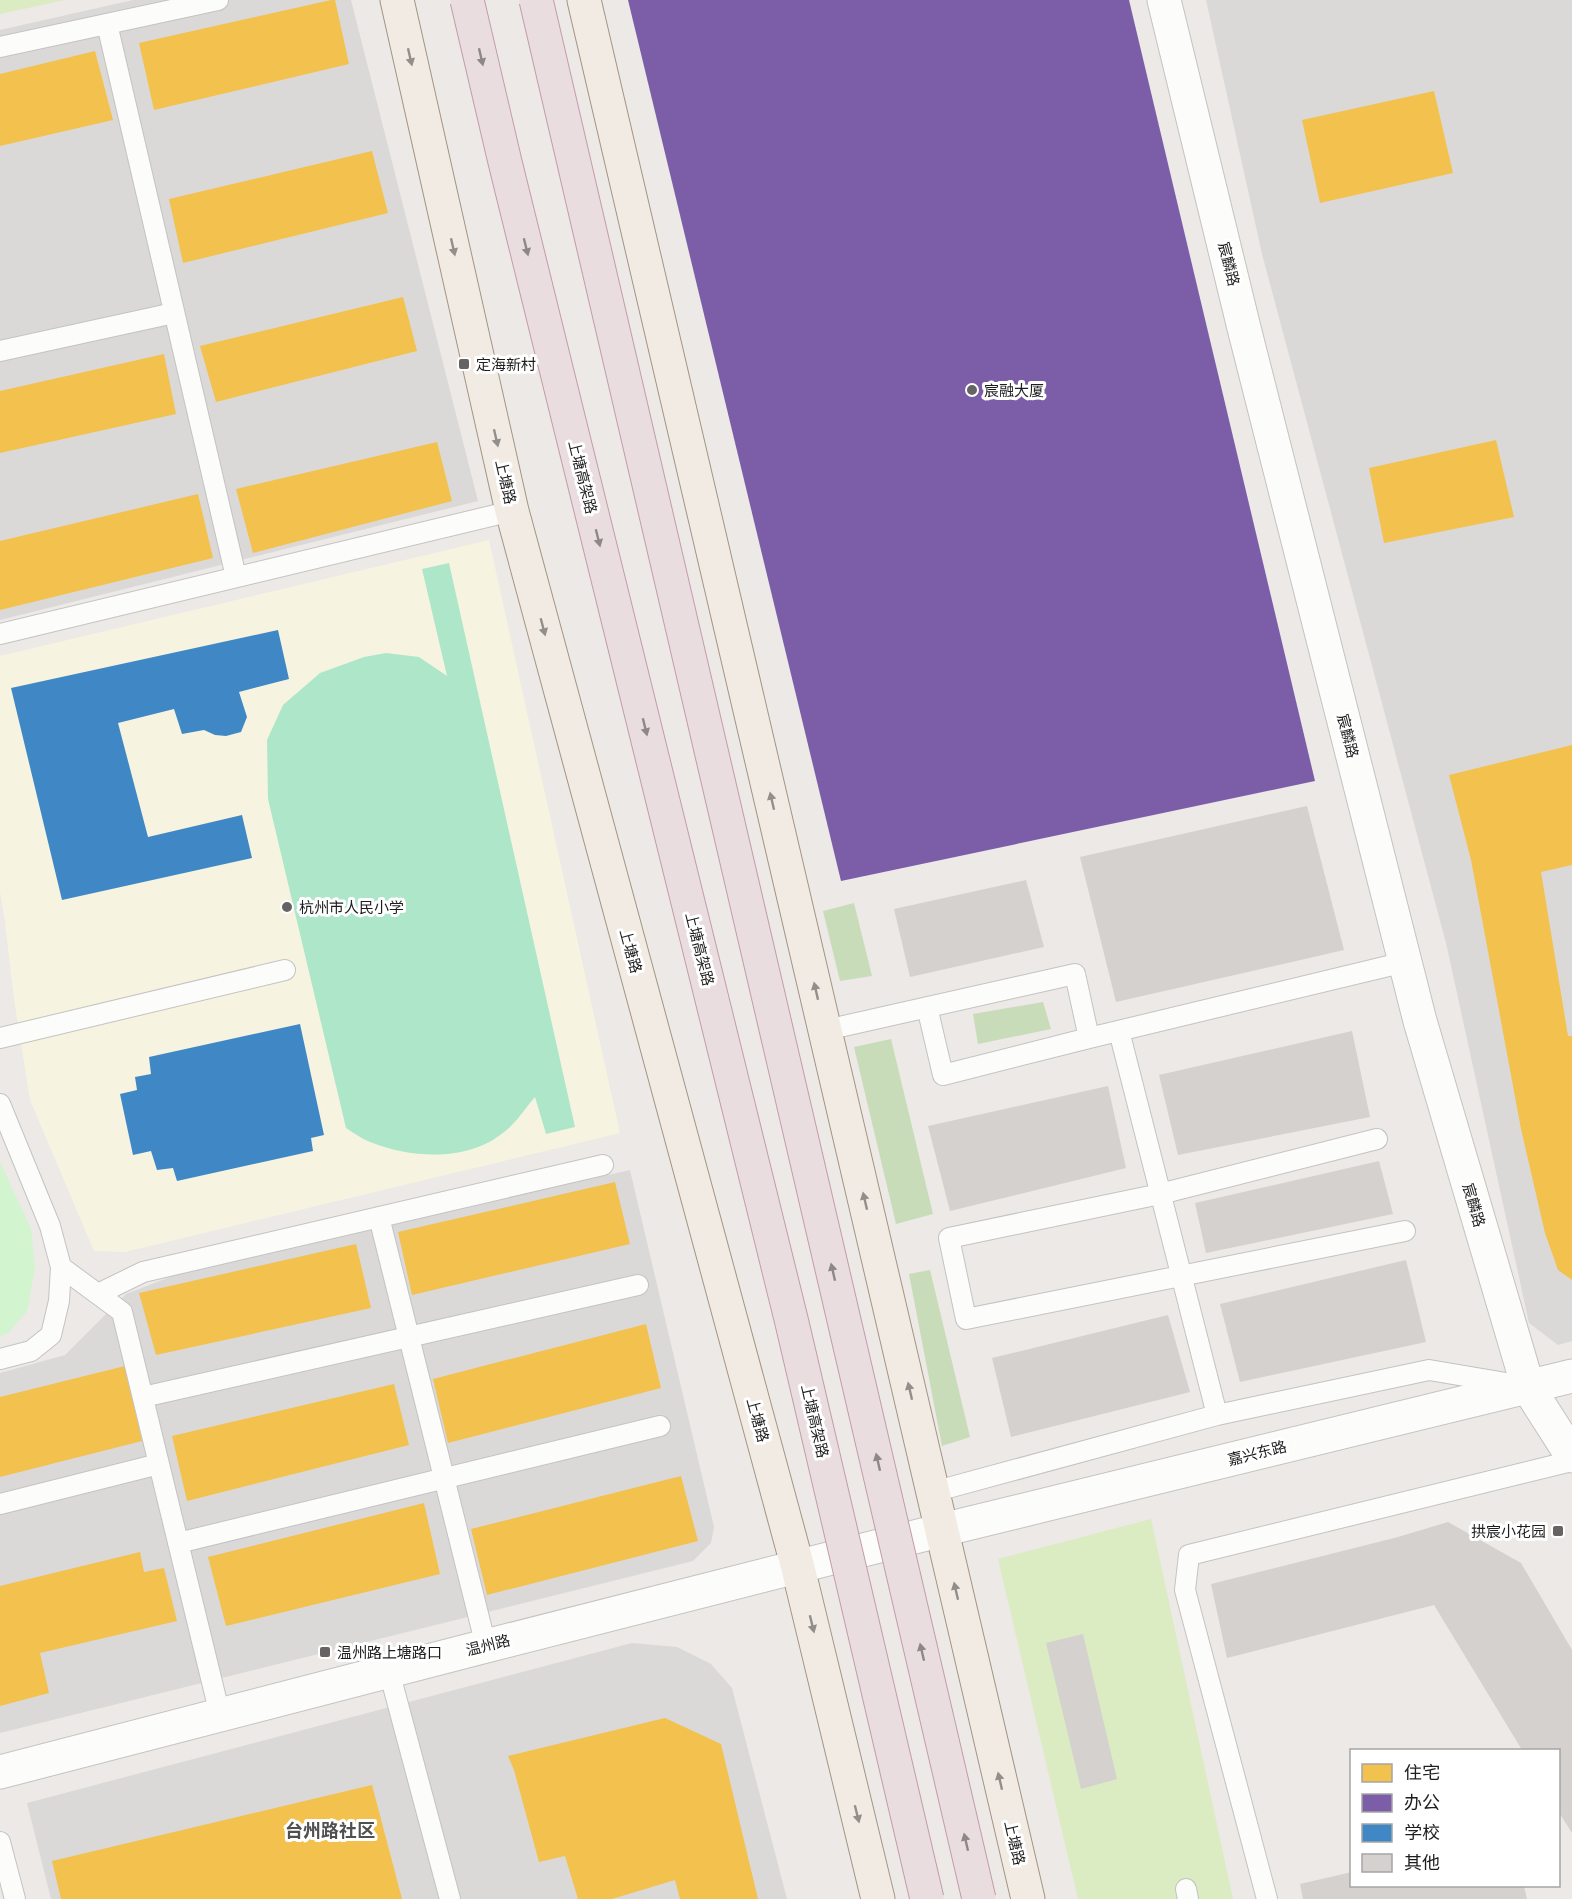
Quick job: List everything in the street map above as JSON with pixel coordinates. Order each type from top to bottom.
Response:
[{"type":"highway","name":"上塘高架路","points":[[467,0],[516,208],[792,1323],[927,1899]]},
{"type":"highway","points":[[536,0],[979,1899]]},
{"type":"main road","name":"上塘路","points":[[397,0],[512,511],[798,1568],[878,1899]]},
{"type":"main road","name":"上塘路","points":[[584,0],[1028,1899]]},
{"type":"street","name":"宸麟路","points":[[1164,0],[1244,328],[1420,1021],[1528,1387],[1572,1456]]},
{"type":"street","name":"嘉兴东路","points":[[942,1530],[1572,1376]]},
{"type":"street","name":"温州路","points":[[0,1772],[942,1530]]},
{"type":"lane","points":[[0,47],[218,0]]},
{"type":"lane","points":[[106,24],[236,578]]},
{"type":"lane","points":[[0,351],[174,313]]},
{"type":"lane","points":[[0,634],[512,511]]},
{"type":"lane","points":[[927,1007],[944,1075],[1405,962]]},
{"type":"lane","points":[[0,1038],[285,970]]},
{"type":"lane","points":[[825,1030],[1075,974],[1089,1038]]},
{"type":"lane","points":[[1119,1031],[1216,1416]]},
{"type":"lane","points":[[0,1104],[50,1226],[61,1267],[59,1301],[51,1335],[31,1351],[0,1359]]},
{"type":"lane","points":[[1377,1139],[1160,1194],[949,1238],[966,1319],[1405,1231]]},
{"type":"lane","points":[[98,1294],[143,1272],[603,1165]]},
{"type":"lane","points":[[379,1217],[486,1646]]},
{"type":"lane","points":[[61,1267],[122,1312],[220,1715]]},
{"type":"lane","points":[[143,1397],[638,1285]]},
{"type":"lane","points":[[933,1492],[1216,1416],[1429,1370],[1528,1387]]},
{"type":"lane","points":[[178,1543],[660,1426]]},
{"type":"lane","points":[[1267,1899],[1185,1590],[1189,1555],[1572,1461]]},
{"type":"lane","points":[[0,1504],[159,1464]]},
{"type":"lane","points":[[389,1671],[450,1899]]},
{"type":"lane","points":[[0,1842],[15,1899]]},
{"type":"shaded area","points":[[133,0],[351,0],[478,501],[0,620],[0,30]]},
{"type":"shaded area","points":[[1206,0],[1572,0],[1572,1341],[1558,1345],[1529,1323],[1446,943],[1262,254]]},
{"type":"shaded area","name":"杭州市人民小学","points":[[489,540],[620,1133],[125,1252],[94,1251],[30,1100],[14,999],[0,892],[0,656]]},
{"type":"shaded area","points":[[630,1170],[714,1527],[711,1543],[693,1561],[0,1733],[0,1373],[65,1355],[126,1294],[175,1275]]},
{"type":"shaded area","points":[[632,1643],[677,1647],[711,1664],[732,1688],[787,1899],[51,1899],[27,1803]]},
{"type":"green space","points":[[0,0],[65,0],[0,14]]},
{"type":"green space","points":[[449,563],[575,1127],[546,1134],[535,1097],[511,1126],[496,1138],[462,1152],[425,1154],[388,1148],[367,1141],[346,1128],[268,799],[267,740],[283,705],[320,673],[364,657],[386,653],[419,657],[447,676],[422,569]]},
{"type":"green space","points":[[854,903],[872,976],[840,981],[823,911]]},
{"type":"green space","points":[[1043,1002],[1051,1029],[978,1044],[973,1014]]},
{"type":"green space","points":[[891,1039],[933,1214],[896,1224],[854,1047]]},
{"type":"green space","points":[[0,1162],[31,1229],[35,1268],[27,1311],[8,1333],[0,1336]]},
{"type":"green space","points":[[930,1270],[970,1437],[942,1446],[909,1274]]},
{"type":"green space","points":[[1151,1519],[1233,1899],[1078,1899],[998,1559]]},
{"type":"building: 住宅","points":[[335,0],[349,64],[154,110],[139,43]]},
{"type":"building: 住宅","points":[[95,51],[113,120],[0,146],[0,74]]},
{"type":"building: 住宅","points":[[1434,91],[1453,173],[1320,203],[1302,120]]},
{"type":"building: 住宅","points":[[372,151],[388,213],[183,263],[169,199]]},
{"type":"building: 住宅","points":[[403,297],[417,351],[216,402],[200,346]]},
{"type":"building: 住宅","points":[[164,354],[176,414],[0,453],[0,391]]},
{"type":"building: 住宅","points":[[1496,440],[1514,517],[1384,543],[1369,468]]},
{"type":"building: 住宅","points":[[437,442],[452,501],[253,553],[236,489]]},
{"type":"building: 住宅","points":[[198,494],[213,558],[0,610],[0,541]]},
{"type":"building: 住宅","points":[[1572,745],[1572,865],[1541,872],[1568,1036],[1572,1036],[1572,1280],[1558,1270],[1545,1233],[1521,1129],[1471,860],[1449,775]]},
{"type":"building: 住宅","points":[[615,1182],[630,1244],[412,1295],[398,1232]]},
{"type":"building: 住宅","points":[[356,1244],[371,1308],[156,1355],[139,1293]]},
{"type":"building: 住宅","points":[[646,1324],[661,1388],[448,1443],[433,1379]]},
{"type":"building: 住宅","points":[[125,1366],[142,1441],[0,1477],[0,1397]]},
{"type":"building: 住宅","points":[[394,1384],[409,1445],[187,1501],[172,1436]]},
{"type":"building: 住宅","points":[[681,1476],[698,1541],[487,1595],[471,1529]]},
{"type":"building: 住宅","points":[[424,1503],[440,1574],[226,1626],[208,1557]]},
{"type":"building: 住宅","points":[[140,1552],[144,1572],[164,1568],[177,1621],[40,1653],[49,1693],[0,1706],[0,1586]]},
{"type":"building: 住宅","points":[[665,1718],[721,1744],[758,1899],[680,1899],[675,1880],[612,1899],[578,1899],[565,1856],[539,1862],[514,1770],[508,1756]]},
{"type":"building: 住宅","points":[[372,1785],[402,1899],[61,1899],[52,1861]]},
{"type":"building: 办公","name":"宸融大厦","points":[[628,0],[1129,0],[1315,781],[841,881]]},
{"type":"building: 学校","points":[[278,630],[289,679],[239,692],[247,717],[241,732],[226,736],[215,735],[204,730],[182,734],[174,709],[118,723],[148,837],[242,815],[252,858],[62,900],[11,688]]},
{"type":"building: 学校","points":[[300,1024],[324,1135],[311,1138],[313,1151],[177,1181],[173,1168],[157,1170],[151,1151],[133,1155],[120,1094],[137,1090],[135,1077],[151,1074],[149,1057]]},
{"type":"building: 其他","points":[[1307,806],[1344,950],[1116,1002],[1080,857]]},
{"type":"building: 其他","points":[[1026,880],[1044,947],[910,977],[894,909]]},
{"type":"building: 其他","points":[[1352,1031],[1370,1117],[1178,1155],[1159,1075]]},
{"type":"building: 其他","points":[[1108,1086],[1126,1168],[950,1211],[928,1126]]},
{"type":"building: 其他","points":[[1379,1161],[1393,1214],[1206,1253],[1195,1203]]},
{"type":"building: 其他","points":[[1406,1260],[1426,1342],[1240,1382],[1220,1304]]},
{"type":"building: 其他","points":[[1168,1315],[1190,1392],[1011,1437],[992,1358]]},
{"type":"building: 其他","points":[[1448,1522],[1521,1563],[1572,1650],[1572,1833],[1560,1814],[1560,1749],[1521,1749],[1434,1605],[1227,1658],[1211,1584],[1398,1537]]},
{"type":"building: 其他","points":[[1083,1634],[1117,1779],[1081,1789],[1046,1643]]},
{"type":"building: 其他","points":[[1350,1872],[1350,1887],[1524,1887],[1527,1899],[1303,1899],[1300,1884]]},
{"type":"place","name":"定海新村","points":[[464,364]]},
{"type":"place","name":"宸融大厦","points":[[972,390]]},
{"type":"place","name":"杭州市人民小学","points":[[287,907]]},
{"type":"place","name":"拱宸小花园","points":[[1558,1531]]},
{"type":"place","name":"温州路上塘路口","points":[[325,1652]]},
{"type":"district","name":"台州路社区","points":[[330,1830]]}]
